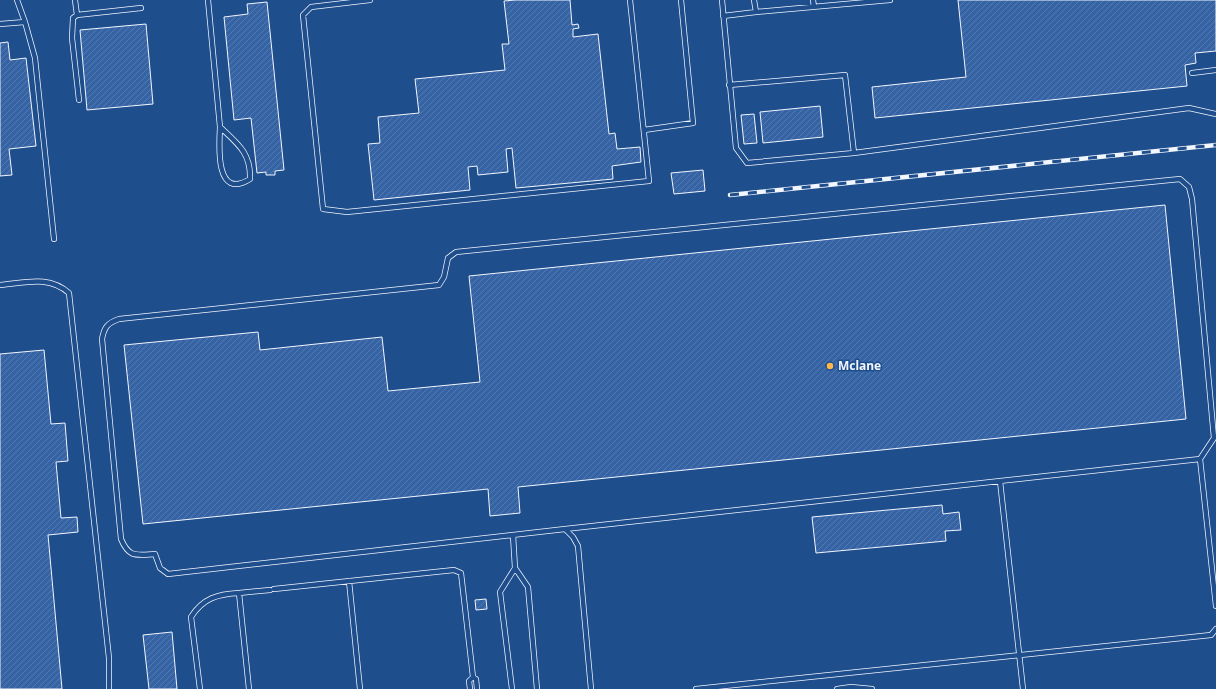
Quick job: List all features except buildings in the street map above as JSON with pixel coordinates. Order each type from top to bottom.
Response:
[{"type":"lane","points":[[17,0],[35,58],[54,238]]},
{"type":"lane","points":[[75,0],[77,15]]},
{"type":"lane","points":[[208,0],[220,127],[219,154],[224,176],[229,181],[236,184],[243,184],[250,179],[251,164],[246,156],[220,127]]},
{"type":"lane","points":[[370,0],[311,7],[303,15],[323,209],[347,212],[649,181],[630,0]]},
{"type":"lane","points":[[644,130],[693,123],[681,0]]},
{"type":"lane","points":[[722,0],[736,148],[747,163],[854,153],[1189,108],[1216,114]]},
{"type":"lane","points":[[754,0],[756,12]]},
{"type":"lane","points":[[813,0],[814,7]]},
{"type":"lane","points":[[723,16],[890,0]]},
{"type":"lane","points":[[79,100],[72,24],[73,18],[77,15],[141,8]]},
{"type":"lane","points":[[0,24],[25,22]]},
{"type":"lane","points":[[1192,73],[1216,70]]},
{"type":"lane","points":[[729,85],[845,75],[854,153]]},
{"type":"lane","points":[[1200,459],[168,574],[160,568],[155,554],[136,555],[126,550],[121,539],[102,339],[103,329],[110,322],[119,319],[439,285],[444,277],[448,258],[456,252],[1180,179],[1189,187],[1192,199],[1214,438],[1200,459],[1216,606]]},
{"type":"lane","points":[[0,285],[45,281],[60,286],[69,293],[109,658],[109,689]]},
{"type":"lane","points":[[1000,481],[1023,689]]},
{"type":"lane","points":[[565,529],[573,537],[578,546],[591,689]]},
{"type":"lane","points":[[513,535],[515,568],[528,587],[537,689]]},
{"type":"lane","points":[[512,689],[500,592],[515,568]]},
{"type":"lane","points":[[200,689],[191,617],[197,608],[208,599],[226,593],[239,593],[454,570],[461,573],[473,677],[476,679],[477,689]]},
{"type":"lane","points":[[349,581],[360,689]]},
{"type":"lane","points":[[239,593],[249,689]]},
{"type":"lane","points":[[696,689],[1211,635],[1216,628]]},
{"type":"lane","points":[[470,689],[469,681],[473,677]]},
{"type":"lane","points":[[837,689],[851,687],[872,689]]},
{"type":"railway","points":[[730,195],[1216,145]]},
{"type":"place","name":"Mclane","points":[[830,366]]}]
